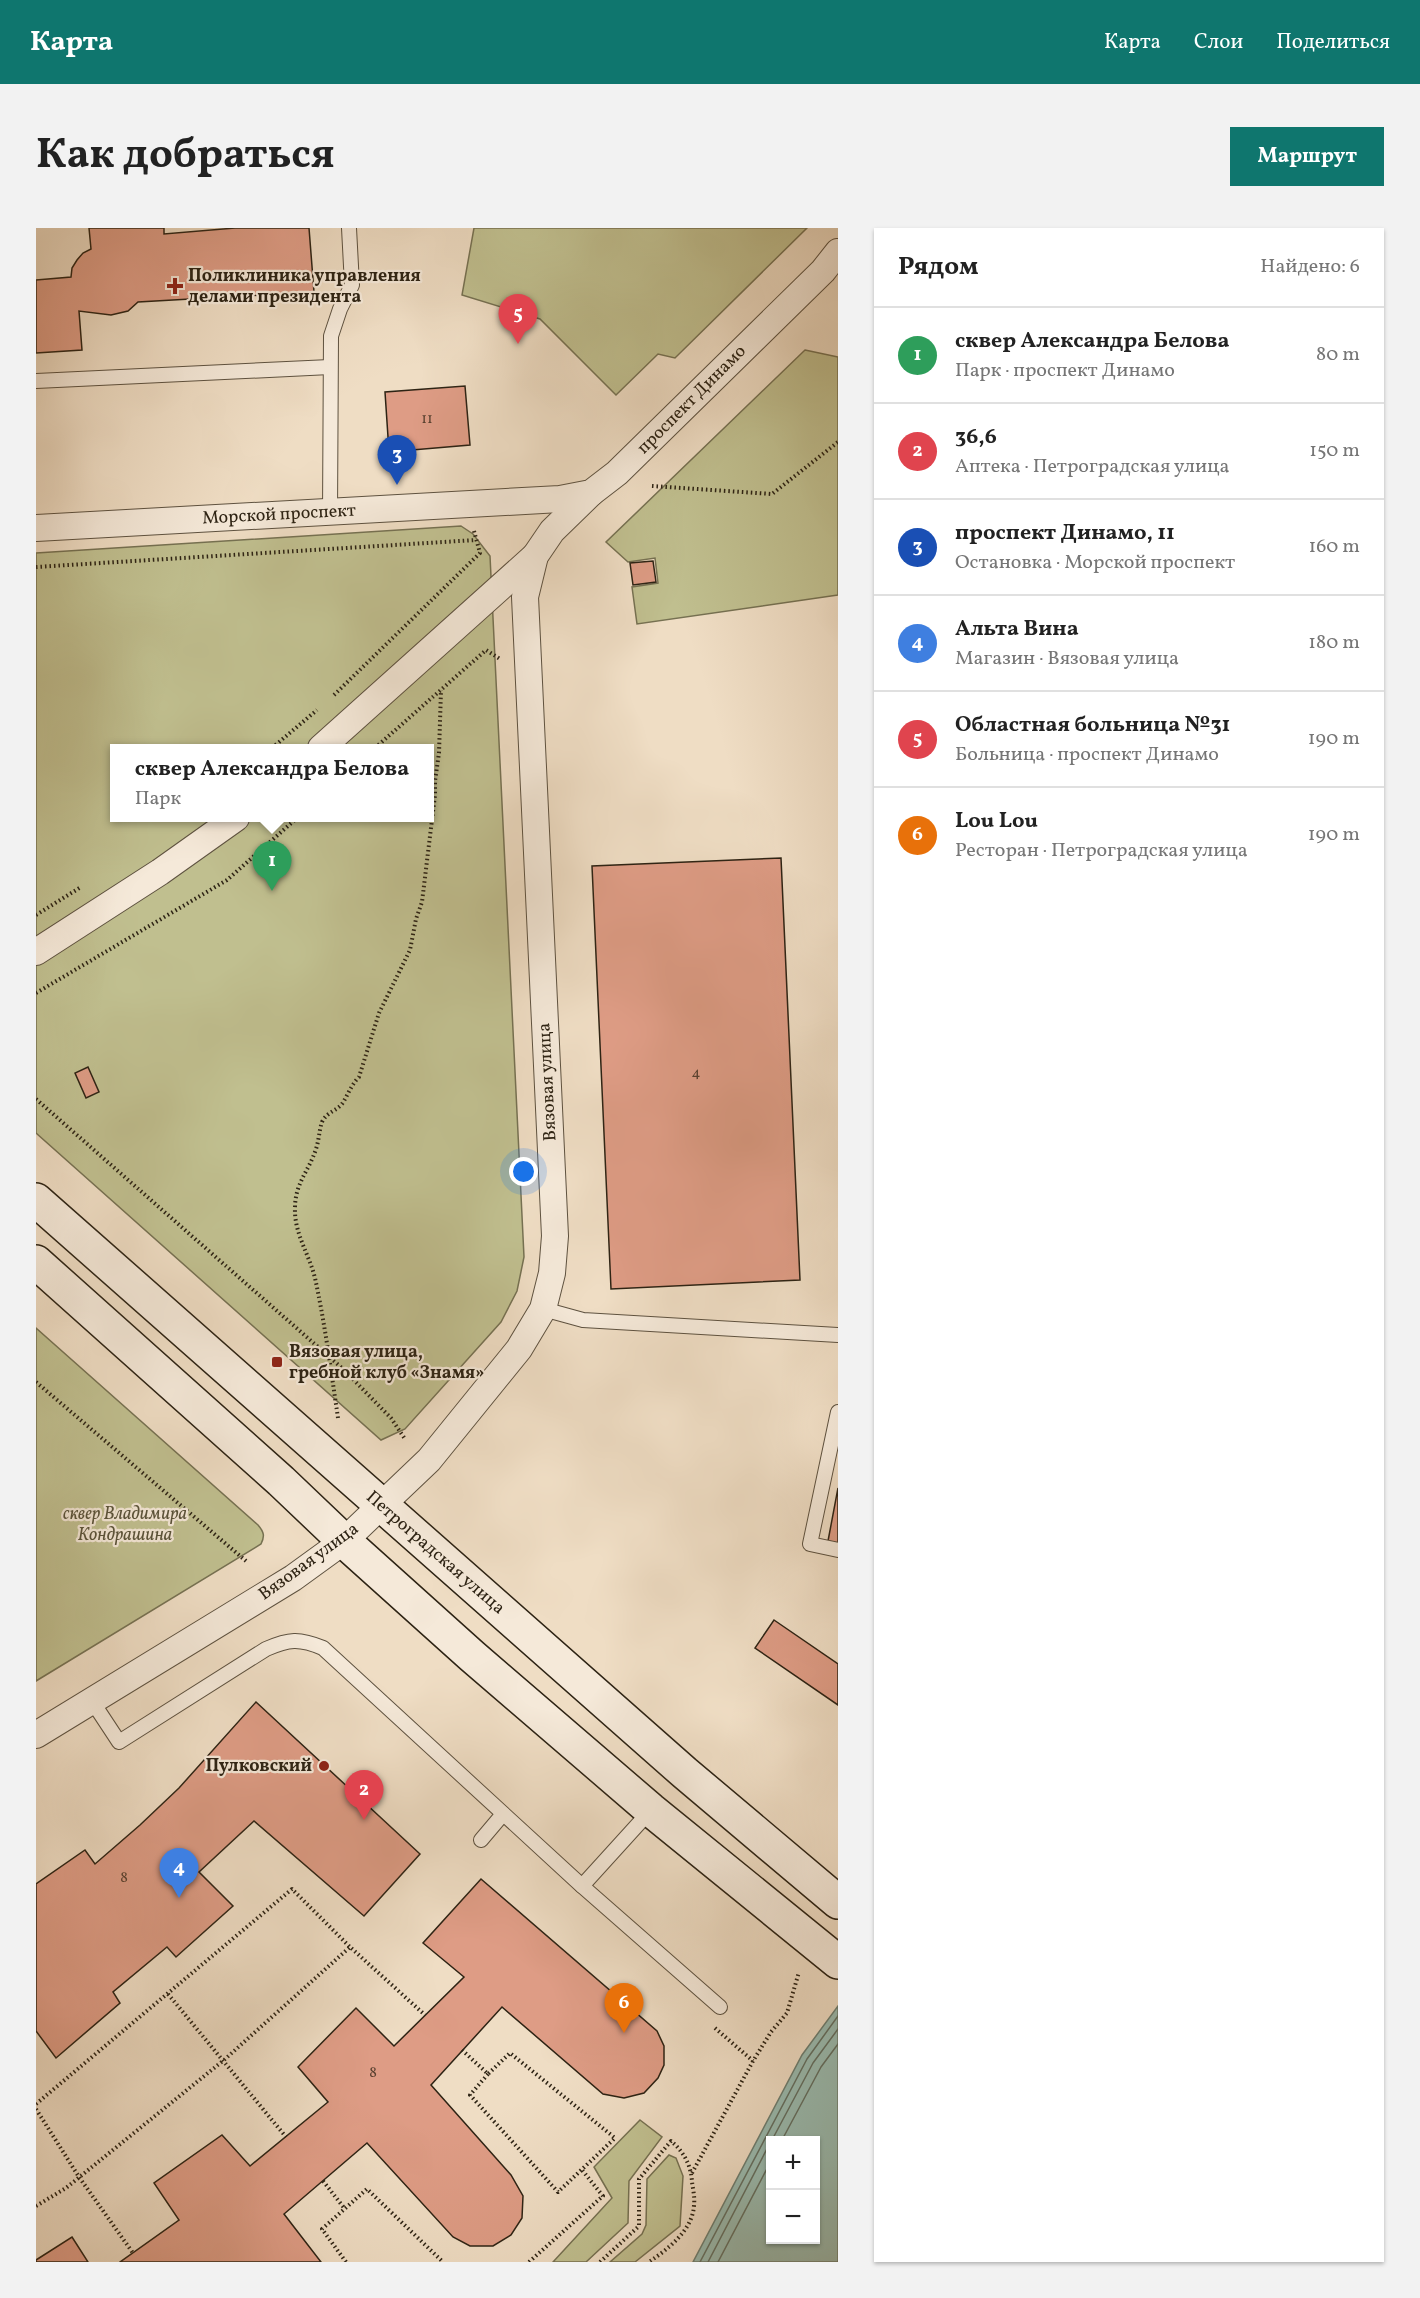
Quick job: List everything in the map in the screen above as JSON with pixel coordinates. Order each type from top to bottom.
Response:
[{"type":"street","name":"проспект Динамо","points":[[522,502],[560,500],[591,493],[617,473],[823,271],[838,252]]},
{"type":"street","name":"Вязовая улица","points":[[36,1735],[293,1578],[344,1541],[429,1460],[519,1349],[543,1309],[552,1273],[555,1236],[525,597],[535,556],[552,531],[591,493]]},
{"type":"street","name":"Морской проспект","points":[[36,528],[522,502]]},
{"type":"street","points":[[325,744],[535,556]]},
{"type":"street","points":[[36,952],[160,872],[230,822]]},
{"type":"street","name":"Петроградская улица","points":[[36,1200],[676,1766],[838,1902]]},
{"type":"street","points":[[36,1262],[472,1656],[651,1810],[821,1962]]},
{"type":"lane","points":[[330,513],[332,336],[340,309],[352,285],[349,228]]},
{"type":"lane","points":[[36,381],[330,367]]},
{"type":"lane","points":[[543,1309],[583,1320],[838,1335]]},
{"type":"lane","points":[[838,1412],[810,1544],[838,1550]]},
{"type":"lane","points":[[92,1701],[119,1742],[266,1649],[285,1641],[305,1640],[322,1648],[582,1886],[720,2007]]},
{"type":"lane","points":[[582,1886],[651,1810]]},
{"type":"lane","points":[[481,1840],[503,1814]]},
{"type":"path","points":[[651,486],[772,494],[838,442]]},
{"type":"path","points":[[277,744],[326,703],[480,553],[473,529]]},
{"type":"path","points":[[36,567],[476,540]]},
{"type":"path","points":[[380,744],[486,650],[501,660]]},
{"type":"path","points":[[434,802],[441,690]]},
{"type":"path","points":[[36,993],[227,879],[292,822]]},
{"type":"path","points":[[338,1418],[327,1338],[315,1277],[298,1235],[294,1209],[298,1184],[316,1151],[322,1122],[330,1112],[341,1105],[351,1085],[358,1077],[379,1013],[410,950],[426,883],[431,822]]},
{"type":"path","points":[[36,1099],[329,1356],[391,1418],[405,1439]]},
{"type":"path","points":[[36,1382],[246,1561]]},
{"type":"path","points":[[36,2104],[292,1889],[425,2015]]},
{"type":"path","points":[[36,2206],[79,2178],[224,2060],[351,1947]]},
{"type":"path","points":[[691,2173],[771,2031],[787,2013],[821,1962]]},
{"type":"path","points":[[168,1994],[286,2137]]},
{"type":"path","points":[[709,2023],[753,2061]]},
{"type":"path","points":[[462,2050],[488,2074]]},
{"type":"path","points":[[510,2053],[615,2138],[558,2192],[470,2095],[488,2074],[510,2053]]},
{"type":"path","points":[[36,2109],[79,2178],[133,2253]]},
{"type":"path","points":[[600,2262],[639,2226],[639,2179],[671,2141],[682,2153],[691,2173],[694,2206],[687,2226],[673,2244],[649,2262]]},
{"type":"path","points":[[530,2262],[603,2196],[582,2170]]},
{"type":"path","points":[[322,2181],[345,2209]]},
{"type":"path","points":[[346,2262],[322,2229],[367,2189],[443,2262]]},
{"type":"green space","points":[[474,228],[807,228],[675,358],[658,354],[616,395],[540,319],[462,295]]},
{"type":"green space","points":[[805,350],[838,357],[838,595],[637,624],[632,587],[658,583],[655,558],[628,562],[606,542]]},
{"type":"green space","points":[[461,526],[473,534],[490,556],[524,1257],[517,1291],[501,1322],[405,1429],[381,1440],[36,1133],[36,553]]},
{"type":"green space","name":"сквер Владимира Кондрашина","points":[[36,1328],[258,1525],[263,1536],[261,1544],[36,1681]]},
{"type":"green space","points":[[640,2120],[662,2137],[629,2181],[628,2223],[586,2262],[553,2262],[612,2198],[594,2167]]},
{"type":"green space","points":[[669,2155],[676,2158],[683,2176],[680,2226],[635,2262],[610,2262],[642,2234],[646,2225],[647,2179]]},
{"type":"water","points":[[838,2006],[838,2262],[693,2262],[802,2055]]},
{"type":"building","name":"Поликлиника управления делами президента","points":[[89,228],[164,228],[164,234],[235,228],[309,228],[314,292],[138,302],[128,311],[111,315],[79,311],[82,350],[36,353],[36,280],[71,277],[72,268],[77,260],[91,249]]},
{"type":"building","points":[[465,386],[470,445],[389,452],[385,392]]},
{"type":"building","points":[[653,561],[656,582],[633,585],[630,563]]},
{"type":"building","points":[[781,858],[800,1280],[611,1289],[592,866]]},
{"type":"building","points":[[88,1067],[99,1092],[86,1098],[75,1073]]},
{"type":"building","points":[[838,1488],[838,1543],[828,1541]]},
{"type":"building","points":[[774,1620],[838,1664],[838,1705],[755,1648]]},
{"type":"building","points":[[256,1702],[420,1854],[364,1916],[254,1821],[199,1872],[233,1906],[176,1957],[167,1947],[113,1992],[120,2003],[56,2058],[36,2031],[36,1884],[85,1850],[95,1864],[179,1788]]},
{"type":"building","points":[[481,1879],[657,2031],[664,2046],[664,2065],[658,2078],[644,2093],[624,2098],[603,2094],[502,2007],[431,2085],[511,2175],[523,2196],[522,2218],[511,2235],[493,2246],[470,2246],[453,2237],[367,2143],[284,2214],[321,2262],[120,2262],[179,2220],[154,2183],[222,2135],[250,2166],[328,2102],[298,2067],[356,2008],[394,2046],[464,1977],[423,1943]]},
{"type":"building","points":[[72,2237],[88,2262],[36,2262],[36,2260]]},
{"type":"place","name":"Поликлиника управления делами президента","points":[[175,286]]},
{"type":"place","name":"Областная больница №31","points":[[518,344]]},
{"type":"place","name":"проспект Динамо, 11","points":[[397,485]]},
{"type":"place","name":"сквер Александра Белова","points":[[272,891]]},
{"type":"place","name":"Вязовая улица, гребной клуб «Знамя»","points":[[277,1362]]},
{"type":"place","name":"Пулковский","points":[[324,1766]]},
{"type":"place","name":"36,6","points":[[364,1820]]},
{"type":"place","name":"Альта Вина","points":[[179,1898]]},
{"type":"place","name":"Lou Lou","points":[[624,2033]]}]
